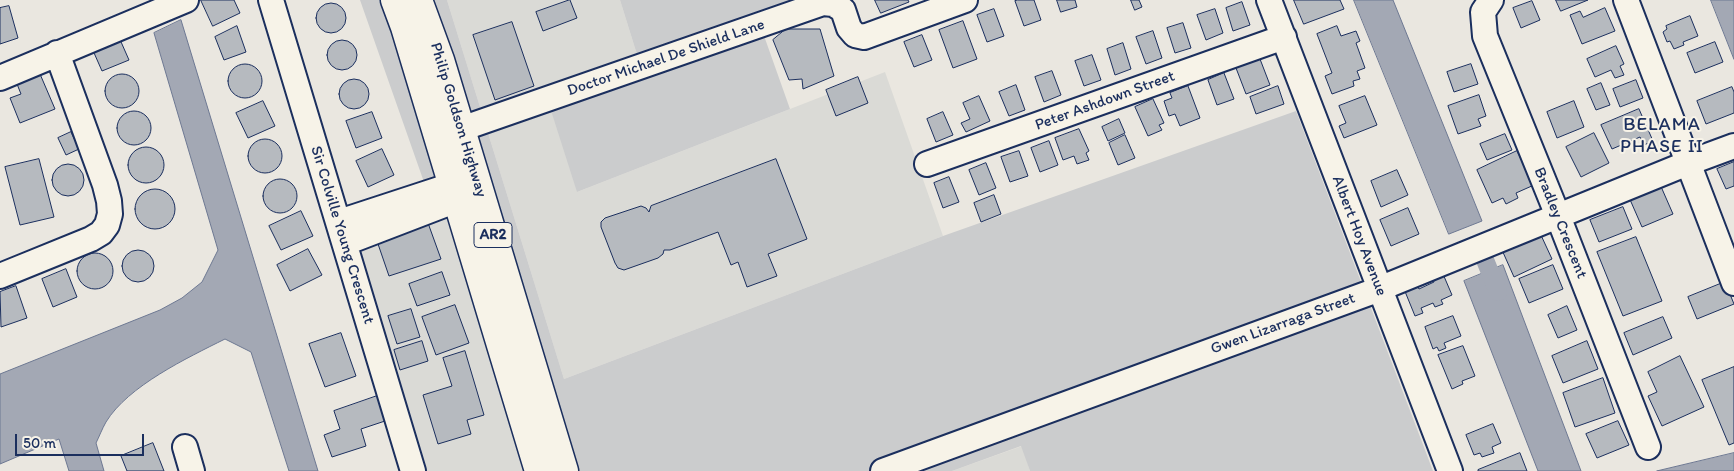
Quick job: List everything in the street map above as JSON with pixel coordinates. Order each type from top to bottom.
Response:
[{"type":"highway","name":"Philip Goldson Highway","points":[[395,0],[405,27],[538,471]]},
{"type":"highway","name":"Philip Goldson Highway","points":[[418,0],[440,60],[564,471]]},
{"type":"street","points":[[0,78],[186,0]]},
{"type":"street","name":"Sir Colville Young Crescent","points":[[271,0],[413,471]]},
{"type":"street","name":"Doctor Michael De Shield Lane","points":[[461,129],[824,4],[833,4],[843,10],[854,35],[864,37],[965,0]]},
{"type":"street","name":"Albert Hoy Avenue","points":[[1269,0],[1450,471]]},
{"type":"street","name":"Bradley Crescent","points":[[1491,0],[1483,12],[1484,36],[1558,216],[1648,447]]},
{"type":"street","points":[[1626,0],[1734,283]]},
{"type":"street","name":"Peter Ashdown Street","points":[[927,164],[1284,37]]},
{"type":"street","points":[[0,276],[90,239],[101,232],[107,225],[110,214],[105,185],[57,53]]},
{"type":"street","name":"Gwen Lizarraga Street","points":[[883,471],[1369,293],[1379,287],[1734,146]]},
{"type":"street","points":[[342,233],[454,193]]},
{"type":"street","points":[[185,447],[192,471]]},
{"type":"shaded area","points":[[360,0],[383,0],[444,179],[425,185]]},
{"type":"shaded area","points":[[433,0],[447,0],[564,379],[943,236],[1296,111],[1433,471],[1030,471],[1021,446],[952,471],[576,471],[450,44]]},
{"type":"shaded area","points":[[447,0],[620,0],[639,61],[577,192],[885,72],[943,236],[564,379]]},
{"type":"shaded area","points":[[620,0],[805,0],[757,16],[790,109],[577,192],[547,98],[639,61]]},
{"type":"shaded area","points":[[1354,0],[1393,0],[1482,221],[1449,234]]},
{"type":"shaded area","points":[[1711,0],[1734,0],[1734,59]]},
{"type":"shaded area","points":[[181,20],[318,471],[289,471],[251,352],[225,339],[160,374],[143,385],[116,409],[106,422],[96,443],[104,471],[69,471],[59,439],[0,464],[0,374],[160,310],[182,298],[202,282],[218,250],[154,33]]},
{"type":"shaded area","points":[[444,179],[530,471],[425,471],[347,211]]},
{"type":"shaded area","points":[[1503,265],[1581,471],[1538,471],[1464,281]]},
{"type":"shaded area","points":[[1022,446],[1030,471],[952,471]]},
{"type":"shaded area","points":[[1734,453],[1734,471],[1657,471]]},
{"type":"building","points":[[201,0],[234,0],[240,13],[213,26]]},
{"type":"building","points":[[570,0],[577,18],[543,31],[536,12]]},
{"type":"building","points":[[875,0],[908,0],[909,2],[881,13]]},
{"type":"building","points":[[1034,0],[1041,20],[1024,26],[1015,1]]},
{"type":"building","points":[[1057,0],[1075,0],[1077,7],[1061,12]]},
{"type":"building","points":[[1131,0],[1139,0],[1142,7],[1135,10]]},
{"type":"building","points":[[1294,0],[1340,0],[1344,9],[1304,24]]},
{"type":"building","points":[[1556,0],[1588,0],[1561,11]]},
{"type":"building","points":[[1532,1],[1540,20],[1521,28],[1513,8]]},
{"type":"building","points":[[1242,2],[1250,25],[1233,31],[1226,8]]},
{"type":"building","points":[[331,3],[337,4],[345,12],[345,24],[337,32],[331,33],[325,32],[317,24],[316,18],[317,12],[325,4]]},
{"type":"building","points":[[9,6],[18,38],[0,44],[0,8]]},
{"type":"building","points":[[1605,8],[1615,31],[1582,44],[1570,15],[1580,11],[1583,17]]},
{"type":"building","points":[[994,9],[1004,36],[987,42],[977,15]]},
{"type":"building","points":[[1215,9],[1223,33],[1206,40],[1197,15]]},
{"type":"building","points":[[1690,16],[1698,36],[1683,42],[1684,45],[1674,49],[1670,41],[1667,42],[1663,32],[1667,29],[1666,26]]},
{"type":"building","points":[[963,21],[977,59],[953,68],[939,30]]},
{"type":"building","points":[[512,22],[534,86],[495,100],[473,35]]},
{"type":"building","points":[[1183,23],[1191,48],[1175,53],[1167,28]]},
{"type":"building","points":[[237,26],[246,52],[224,60],[215,37]]},
{"type":"building","points":[[1337,26],[1341,36],[1356,31],[1360,41],[1356,43],[1365,68],[1357,71],[1360,79],[1353,81],[1354,86],[1332,94],[1325,76],[1332,73],[1317,34]]},
{"type":"building","points":[[786,29],[820,29],[834,76],[803,89],[802,79],[789,80],[773,40]]},
{"type":"building","points":[[1153,31],[1162,58],[1146,64],[1136,37]]},
{"type":"building","points":[[118,35],[129,60],[102,71],[91,46]]},
{"type":"building","points":[[922,35],[932,60],[914,67],[904,42]]},
{"type":"building","points":[[342,40],[353,44],[357,55],[353,66],[342,70],[331,66],[327,55],[331,44]]},
{"type":"building","points":[[1715,42],[1723,62],[1695,73],[1687,53]]},
{"type":"building","points":[[1123,43],[1131,69],[1115,75],[1107,49]]},
{"type":"building","points":[[1616,46],[1624,64],[1620,66],[1624,75],[1615,78],[1611,70],[1595,77],[1587,59]]},
{"type":"building","points":[[1092,55],[1101,80],[1084,86],[1075,61]]},
{"type":"building","points":[[1260,59],[1270,85],[1246,94],[1236,68]]},
{"type":"building","points":[[245,64],[252,65],[257,69],[261,74],[261,88],[257,93],[252,97],[245,98],[238,97],[233,93],[229,88],[228,81],[229,74],[233,69],[238,65]]},
{"type":"building","points":[[1471,64],[1478,84],[1454,92],[1447,72]]},
{"type":"building","points":[[1052,71],[1061,95],[1044,102],[1035,77]]},
{"type":"building","points":[[1224,73],[1234,99],[1217,105],[1208,80]]},
{"type":"building","points":[[40,74],[55,109],[20,123],[10,98],[21,94],[17,84]]},
{"type":"building","points":[[122,74],[129,75],[134,79],[138,84],[138,98],[134,103],[129,107],[122,108],[115,107],[110,103],[106,98],[105,91],[106,84],[110,79],[115,75]]},
{"type":"building","points":[[858,77],[868,103],[836,116],[826,90]]},
{"type":"building","points":[[354,79],[365,83],[369,94],[365,105],[354,109],[343,105],[339,94],[343,83]]},
{"type":"building","points":[[1636,80],[1643,98],[1620,107],[1613,89]]},
{"type":"building","points":[[1601,83],[1610,105],[1596,110],[1587,89]]},
{"type":"building","points":[[1016,85],[1025,110],[1009,116],[999,92]]},
{"type":"building","points":[[1188,86],[1200,118],[1180,126],[1175,114],[1169,116],[1164,101],[1172,98],[1170,93]]},
{"type":"building","points":[[1278,86],[1284,104],[1256,114],[1250,97]]},
{"type":"building","points":[[1732,87],[1734,92],[1734,113],[1706,124],[1697,101]]},
{"type":"building","points":[[1479,95],[1486,116],[1478,119],[1481,126],[1458,134],[1448,106]]},
{"type":"building","points":[[979,96],[990,121],[966,132],[961,123],[970,119],[963,103]]},
{"type":"building","points":[[1365,96],[1377,125],[1344,138],[1339,126],[1346,123],[1339,106]]},
{"type":"building","points":[[1153,99],[1164,123],[1159,125],[1162,130],[1148,136],[1135,107]]},
{"type":"building","points":[[263,101],[275,126],[248,138],[236,113]]},
{"type":"building","points":[[1574,101],[1584,127],[1557,138],[1547,112]]},
{"type":"building","points":[[1639,109],[1653,141],[1644,145],[1640,137],[1612,149],[1601,125]]},
{"type":"building","points":[[134,111],[146,116],[151,128],[146,140],[134,145],[122,140],[117,128],[122,116]]},
{"type":"building","points":[[372,112],[382,138],[356,148],[346,121]]},
{"type":"building","points":[[943,112],[953,135],[936,142],[927,119]]},
{"type":"building","points":[[1119,119],[1125,133],[1108,141],[1102,127]]},
{"type":"building","points":[[1079,129],[1089,151],[1086,153],[1089,160],[1077,164],[1074,156],[1063,160],[1055,138]]},
{"type":"building","points":[[71,132],[79,149],[66,155],[58,138]]},
{"type":"building","points":[[1594,133],[1609,163],[1581,177],[1566,147]]},
{"type":"building","points":[[1505,134],[1512,150],[1487,160],[1480,144]]},
{"type":"building","points":[[1125,135],[1135,158],[1118,165],[1109,143]]},
{"type":"building","points":[[265,139],[277,144],[282,156],[277,168],[265,173],[253,168],[248,156],[253,144]]},
{"type":"building","points":[[1049,141],[1058,165],[1040,172],[1031,148]]},
{"type":"building","points":[[146,147],[159,152],[164,165],[159,178],[146,183],[133,178],[128,165],[133,152]]},
{"type":"building","points":[[382,149],[394,175],[368,187],[356,161]]},
{"type":"building","points":[[1019,151],[1028,176],[1010,182],[1001,157]]},
{"type":"building","points":[[1517,151],[1534,185],[1516,193],[1518,198],[1506,204],[1503,198],[1492,203],[1477,170]]},
{"type":"building","points":[[39,159],[54,217],[20,225],[5,167]]},
{"type":"building","points":[[776,159],[807,239],[768,254],[777,276],[747,287],[738,262],[731,265],[718,232],[670,250],[664,250],[663,254],[658,258],[624,270],[618,268],[601,227],[601,222],[605,218],[641,206],[649,212],[651,206]]},
{"type":"building","points":[[1734,162],[1734,186],[1726,189],[1717,169]]},
{"type":"building","points":[[986,163],[996,188],[979,195],[969,170]]},
{"type":"building","points":[[68,164],[79,169],[84,180],[79,191],[68,196],[57,191],[52,180],[57,169]]},
{"type":"building","points":[[1397,170],[1408,195],[1381,207],[1371,181]]},
{"type":"building","points":[[949,177],[959,202],[943,208],[934,183]]},
{"type":"building","points":[[280,179],[287,180],[292,184],[296,189],[296,203],[292,208],[287,212],[280,213],[273,212],[268,208],[264,203],[263,196],[264,189],[268,184],[273,180]]},
{"type":"building","points":[[1659,182],[1673,214],[1642,227],[1628,195]]},
{"type":"building","points":[[155,189],[169,195],[175,209],[169,223],[155,229],[141,223],[135,209],[141,195]]},
{"type":"building","points":[[994,195],[1001,214],[981,222],[974,203]]},
{"type":"building","points":[[1623,207],[1632,229],[1599,242],[1590,220]]},
{"type":"building","points":[[1408,208],[1419,234],[1391,246],[1380,220]]},
{"type":"building","points":[[301,211],[313,236],[281,250],[269,226]]},
{"type":"building","points":[[428,223],[441,259],[389,276],[377,241]]},
{"type":"building","points":[[1540,233],[1552,259],[1514,277],[1502,250]]},
{"type":"building","points":[[1636,237],[1662,301],[1623,316],[1597,252]]},
{"type":"building","points":[[308,249],[322,275],[290,291],[277,265]]},
{"type":"building","points":[[138,250],[149,255],[154,266],[149,277],[138,282],[127,277],[122,266],[127,255]]},
{"type":"building","points":[[95,253],[102,254],[108,258],[112,264],[112,278],[108,284],[102,288],[95,289],[88,288],[82,284],[78,278],[77,271],[78,264],[82,258],[88,254]]},
{"type":"building","points":[[1553,265],[1563,289],[1529,303],[1519,279]]},
{"type":"building","points":[[66,269],[77,297],[53,307],[42,279]]},
{"type":"building","points":[[442,272],[450,295],[417,306],[409,284]]},
{"type":"building","points":[[1443,274],[1452,295],[1441,300],[1443,304],[1435,307],[1433,303],[1421,308],[1423,313],[1415,316],[1404,289],[1416,284],[1419,289],[1434,282],[1433,279]]},
{"type":"building","points":[[1725,282],[1734,304],[1697,319],[1688,297]]},
{"type":"building","points":[[16,286],[27,318],[1,327],[0,292]]},
{"type":"building","points":[[455,305],[469,343],[436,355],[422,317]]},
{"type":"building","points":[[1567,306],[1577,330],[1558,338],[1548,315]]},
{"type":"building","points":[[411,309],[420,337],[397,344],[388,316]]},
{"type":"building","points":[[1453,316],[1461,336],[1444,343],[1446,348],[1439,351],[1437,347],[1433,349],[1425,327]]},
{"type":"building","points":[[1663,317],[1672,338],[1633,355],[1624,333]]},
{"type":"building","points":[[341,333],[356,376],[325,387],[309,344]]},
{"type":"building","points":[[422,341],[428,361],[400,370],[394,350]]},
{"type":"building","points":[[1587,341],[1598,369],[1563,383],[1552,356]]},
{"type":"building","points":[[1463,346],[1475,376],[1462,381],[1463,384],[1452,389],[1438,355]]},
{"type":"building","points":[[465,351],[484,415],[467,420],[471,434],[438,444],[423,395],[452,386],[443,358]]},
{"type":"building","points":[[1680,356],[1704,407],[1662,426],[1648,396],[1657,392],[1648,372]]},
{"type":"building","points":[[1734,367],[1734,443],[1729,445],[1702,380]]},
{"type":"building","points":[[1603,378],[1615,413],[1575,427],[1563,393]]},
{"type":"building","points":[[380,395],[388,420],[361,429],[366,446],[332,457],[324,435],[340,429],[334,411]]},
{"type":"building","points":[[1618,421],[1629,445],[1597,458],[1586,434]]},
{"type":"building","points":[[1493,424],[1501,443],[1492,447],[1494,453],[1482,457],[1480,453],[1474,455],[1466,435]]},
{"type":"building","points":[[153,443],[164,471],[127,471],[121,456]]},
{"type":"building","points":[[1520,453],[1527,471],[1478,471],[1478,470]]},
{"type":"waterway","points":[[1483,255],[1498,292]]},
{"type":"district","name":"BELAMA PHASE II","points":[[1662,136]]}]
